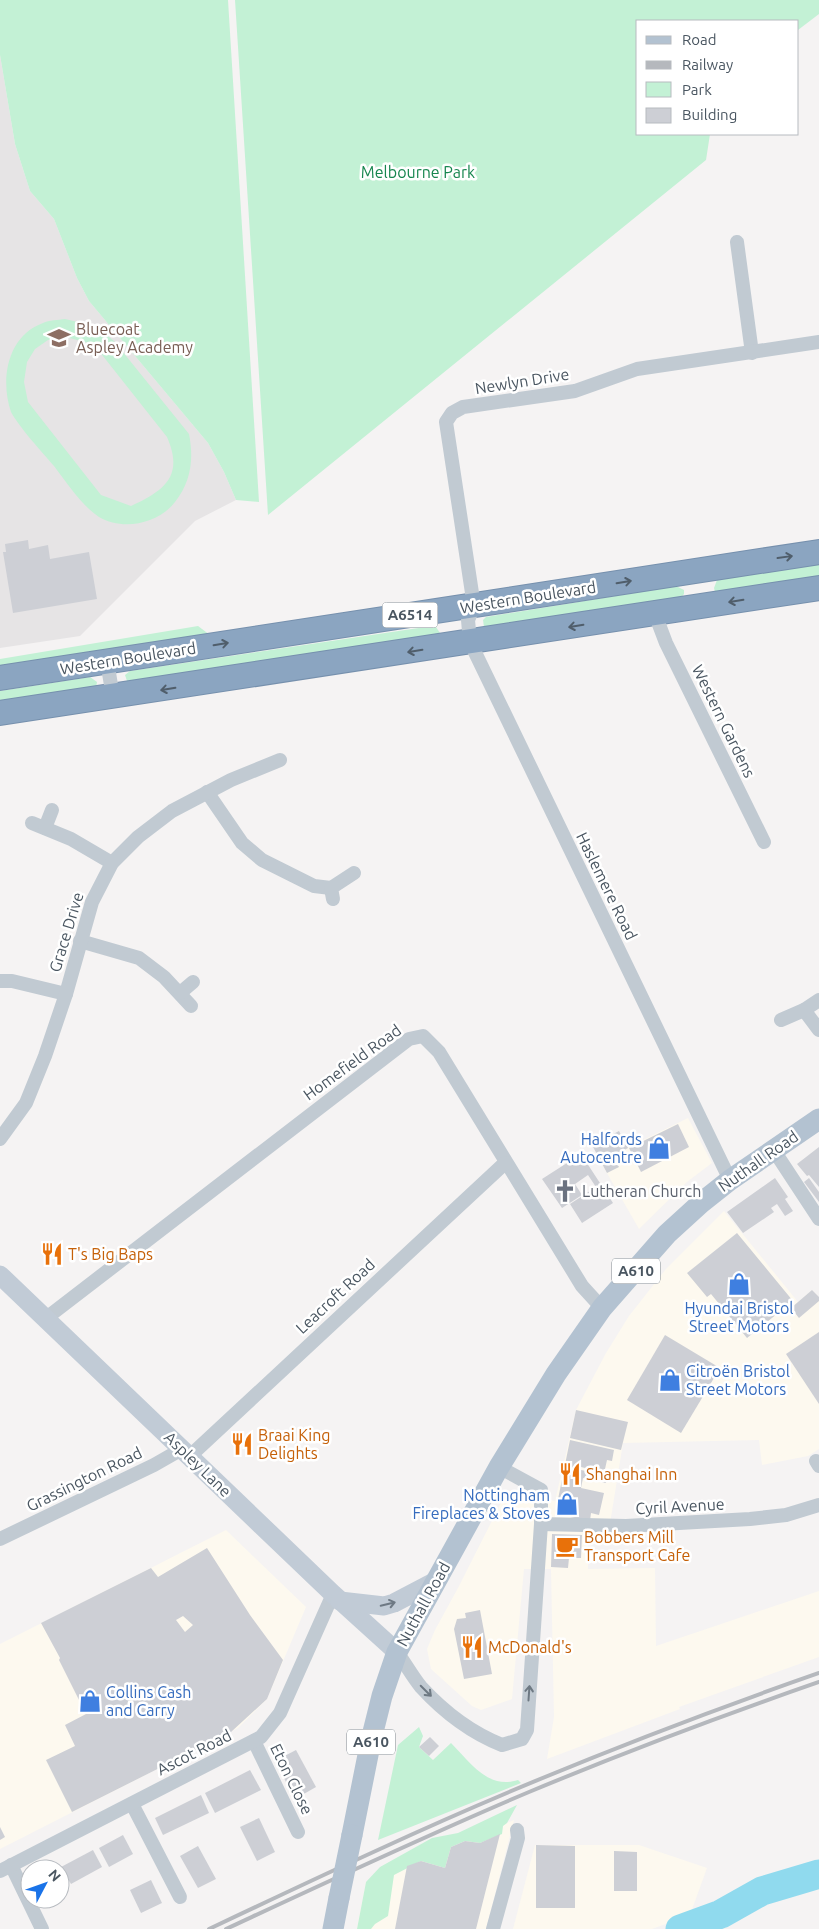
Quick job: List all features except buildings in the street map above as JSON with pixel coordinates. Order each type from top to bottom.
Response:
[{"type":"highway","name":"Western Boulevard","points":[[0,678],[819,552]]},
{"type":"highway","points":[[692,571],[698,608]]},
{"type":"highway","name":"A6514","points":[[0,713],[698,608],[819,588]]},
{"type":"main road","name":"Nuthall Road","points":[[397,1652],[499,1467],[556,1374],[602,1308],[667,1234],[701,1203],[773,1149],[819,1119]]},
{"type":"main road","name":"Aspley Lane","points":[[0,1275],[336,1598],[397,1652]]},
{"type":"main road","points":[[336,1598],[384,1606],[394,1603],[436,1580]]},
{"type":"main road","name":"A610","points":[[333,1929],[371,1740],[382,1696],[397,1652]]},
{"type":"street","points":[[737,242],[752,353]]},
{"type":"street","name":"Newlyn Drive","points":[[474,606],[446,422],[452,413],[463,407],[575,391],[637,369],[819,342]]},
{"type":"street","name":"Haslemere Road","points":[[474,606],[468,620],[470,642],[730,1180]]},
{"type":"street","name":"Western Gardens","points":[[655,614],[666,644],[764,842]]},
{"type":"street","points":[[107,661],[113,697]]},
{"type":"street","name":"Grace Drive","points":[[0,1139],[26,1103],[45,1056],[66,994],[92,902],[112,863],[138,837],[172,811],[231,780],[280,760]]},
{"type":"street","points":[[207,792],[242,843],[262,860],[332,894],[354,873]]},
{"type":"street","points":[[52,810],[38,826],[71,839],[112,863]]},
{"type":"street","points":[[80,941],[139,958],[164,977],[191,1006]]},
{"type":"street","points":[[0,981],[12,981],[66,994]]},
{"type":"street","points":[[180,993],[193,982]]},
{"type":"street","points":[[782,1020],[804,1010],[819,1000]]},
{"type":"street","points":[[804,1010],[819,1030]]},
{"type":"street","name":"Homefield Road","points":[[45,1319],[409,1038],[424,1036],[438,1052],[582,1286],[602,1308]]},
{"type":"street","points":[[773,1149],[819,1218]]},
{"type":"street","name":"Leacroft Road","points":[[186,1452],[505,1163]]},
{"type":"street","name":"Grassington Road","points":[[0,1539],[154,1465],[186,1452]]},
{"type":"street","name":"Nuthall Road","points":[[397,1652],[422,1687],[439,1705],[461,1721],[486,1738],[502,1745],[522,1739],[527,1730],[541,1524],[541,1490],[499,1467]]},
{"type":"street","name":"Cyril Avenue","points":[[541,1524],[626,1526],[750,1519],[786,1515],[819,1505]]},
{"type":"street","name":"Ascot Road","points":[[6,1868],[254,1741],[267,1730],[280,1713],[336,1598]]},
{"type":"street","name":"Eton Close","points":[[254,1741],[298,1832]]},
{"type":"street","points":[[132,1804],[180,1897]]},
{"type":"street","points":[[493,1929],[518,1838],[517,1830]]},
{"type":"street","points":[[6,1868],[42,1929]]},
{"type":"shaded area","name":"Bluecoat Aspley Academy","points":[[0,55],[15,144],[30,191],[54,219],[77,278],[89,301],[208,443],[224,472],[236,500],[195,521],[80,636],[0,648]]},
{"type":"shaded area","points":[[688,1118],[712,1163],[687,1182],[639,1229],[600,1161]]},
{"type":"shaded area","points":[[724,1211],[798,1302],[812,1290],[819,1297],[819,1449],[808,1456],[762,1465],[759,1440],[623,1443],[608,1536],[588,1537],[588,1569],[655,1568],[656,1646],[819,1591],[819,1657],[679,1707],[680,1709],[547,1759],[554,1717],[551,1569],[524,1569],[512,1699],[481,1710],[472,1706],[431,1669],[427,1649],[505,1495],[522,1493],[555,1501],[576,1410],[606,1353],[629,1316],[666,1269]]},
{"type":"shaded area","points":[[226,1530],[306,1607],[267,1699],[238,1728],[0,1849],[0,1644]]},
{"type":"shaded area","points":[[514,1820],[486,1929],[357,1929],[366,1882]]},
{"type":"shaded area","points":[[535,1845],[639,1845],[707,1868],[690,1915],[652,1929],[513,1929]]},
{"type":"green space","points":[[0,0],[228,0],[259,502],[236,500],[224,472],[208,443],[89,301],[77,278],[54,219],[30,191],[15,144],[0,55]]},
{"type":"green space","name":"Melbourne Park","points":[[235,0],[819,0],[819,14],[799,29],[799,20],[636,20],[636,135],[710,135],[706,160],[268,515]]},
{"type":"green space","points":[[65,319],[95,326],[114,341],[189,434],[191,461],[188,478],[175,502],[159,516],[140,523],[129,524],[119,524],[99,517],[75,493],[11,412],[6,386],[9,360],[14,348],[31,329],[45,322]],"holes":[[[66,337],[88,343],[99,351],[167,437],[172,451],[172,472],[168,480],[153,494],[131,506],[101,495],[28,402],[24,382],[27,362],[35,349],[48,340]]]},
{"type":"green space","points":[[819,564],[819,579],[715,592],[714,588],[717,580]]},
{"type":"green space","points":[[676,586],[684,590],[684,594],[680,599],[484,627],[483,620],[486,617]]},
{"type":"green space","points":[[198,626],[210,635],[0,666],[0,659]]},
{"type":"green space","points":[[432,626],[436,627],[440,633],[437,637],[128,684],[125,675],[130,671]]},
{"type":"green space","points":[[90,677],[97,682],[96,688],[0,702],[0,691]]},
{"type":"green space","points":[[419,1727],[423,1736],[419,1747],[433,1760],[451,1743],[473,1766],[489,1778],[507,1782],[518,1780],[521,1783],[378,1840],[398,1745]]},
{"type":"green space","points":[[517,1805],[507,1823],[503,1826],[502,1834],[480,1843],[465,1841],[451,1847],[445,1868],[421,1861],[394,1875],[388,1916],[375,1924],[371,1929],[357,1929],[366,1882],[380,1867],[432,1838],[458,1833]]},
{"type":"waterway","points":[[680,1929],[721,1914],[762,1891],[819,1874]]},
{"type":"railway","points":[[209,1929],[434,1825],[542,1778],[652,1734],[819,1673]]},
{"type":"railway","points":[[226,1929],[529,1792],[673,1735],[819,1682]]},
{"type":"place","name":"Bluecoat Aspley Academy","points":[[59,338]]},
{"type":"place","name":"Halfords Autocentre","points":[[659,1148]]},
{"type":"place","name":"Lutheran Church","points":[[565,1191]]},
{"type":"place","name":"T's Big Baps","points":[[52,1254]]},
{"type":"place","name":"Hyundai Bristol Street Motors","points":[[739,1284]]},
{"type":"place","name":"Citroën Bristol Street Motors","points":[[670,1380]]},
{"type":"place","name":"Braai King Delights","points":[[242,1444]]},
{"type":"place","name":"Shanghai Inn","points":[[570,1474]]},
{"type":"place","name":"Nottingham Fireplaces & Stoves","points":[[567,1504]]},
{"type":"place","name":"Bobbers Mill Transport Cafe","points":[[567,1546]]},
{"type":"place","name":"McDonald's","points":[[472,1647]]},
{"type":"place","name":"Collins Cash and Carry","points":[[90,1701]]}]
